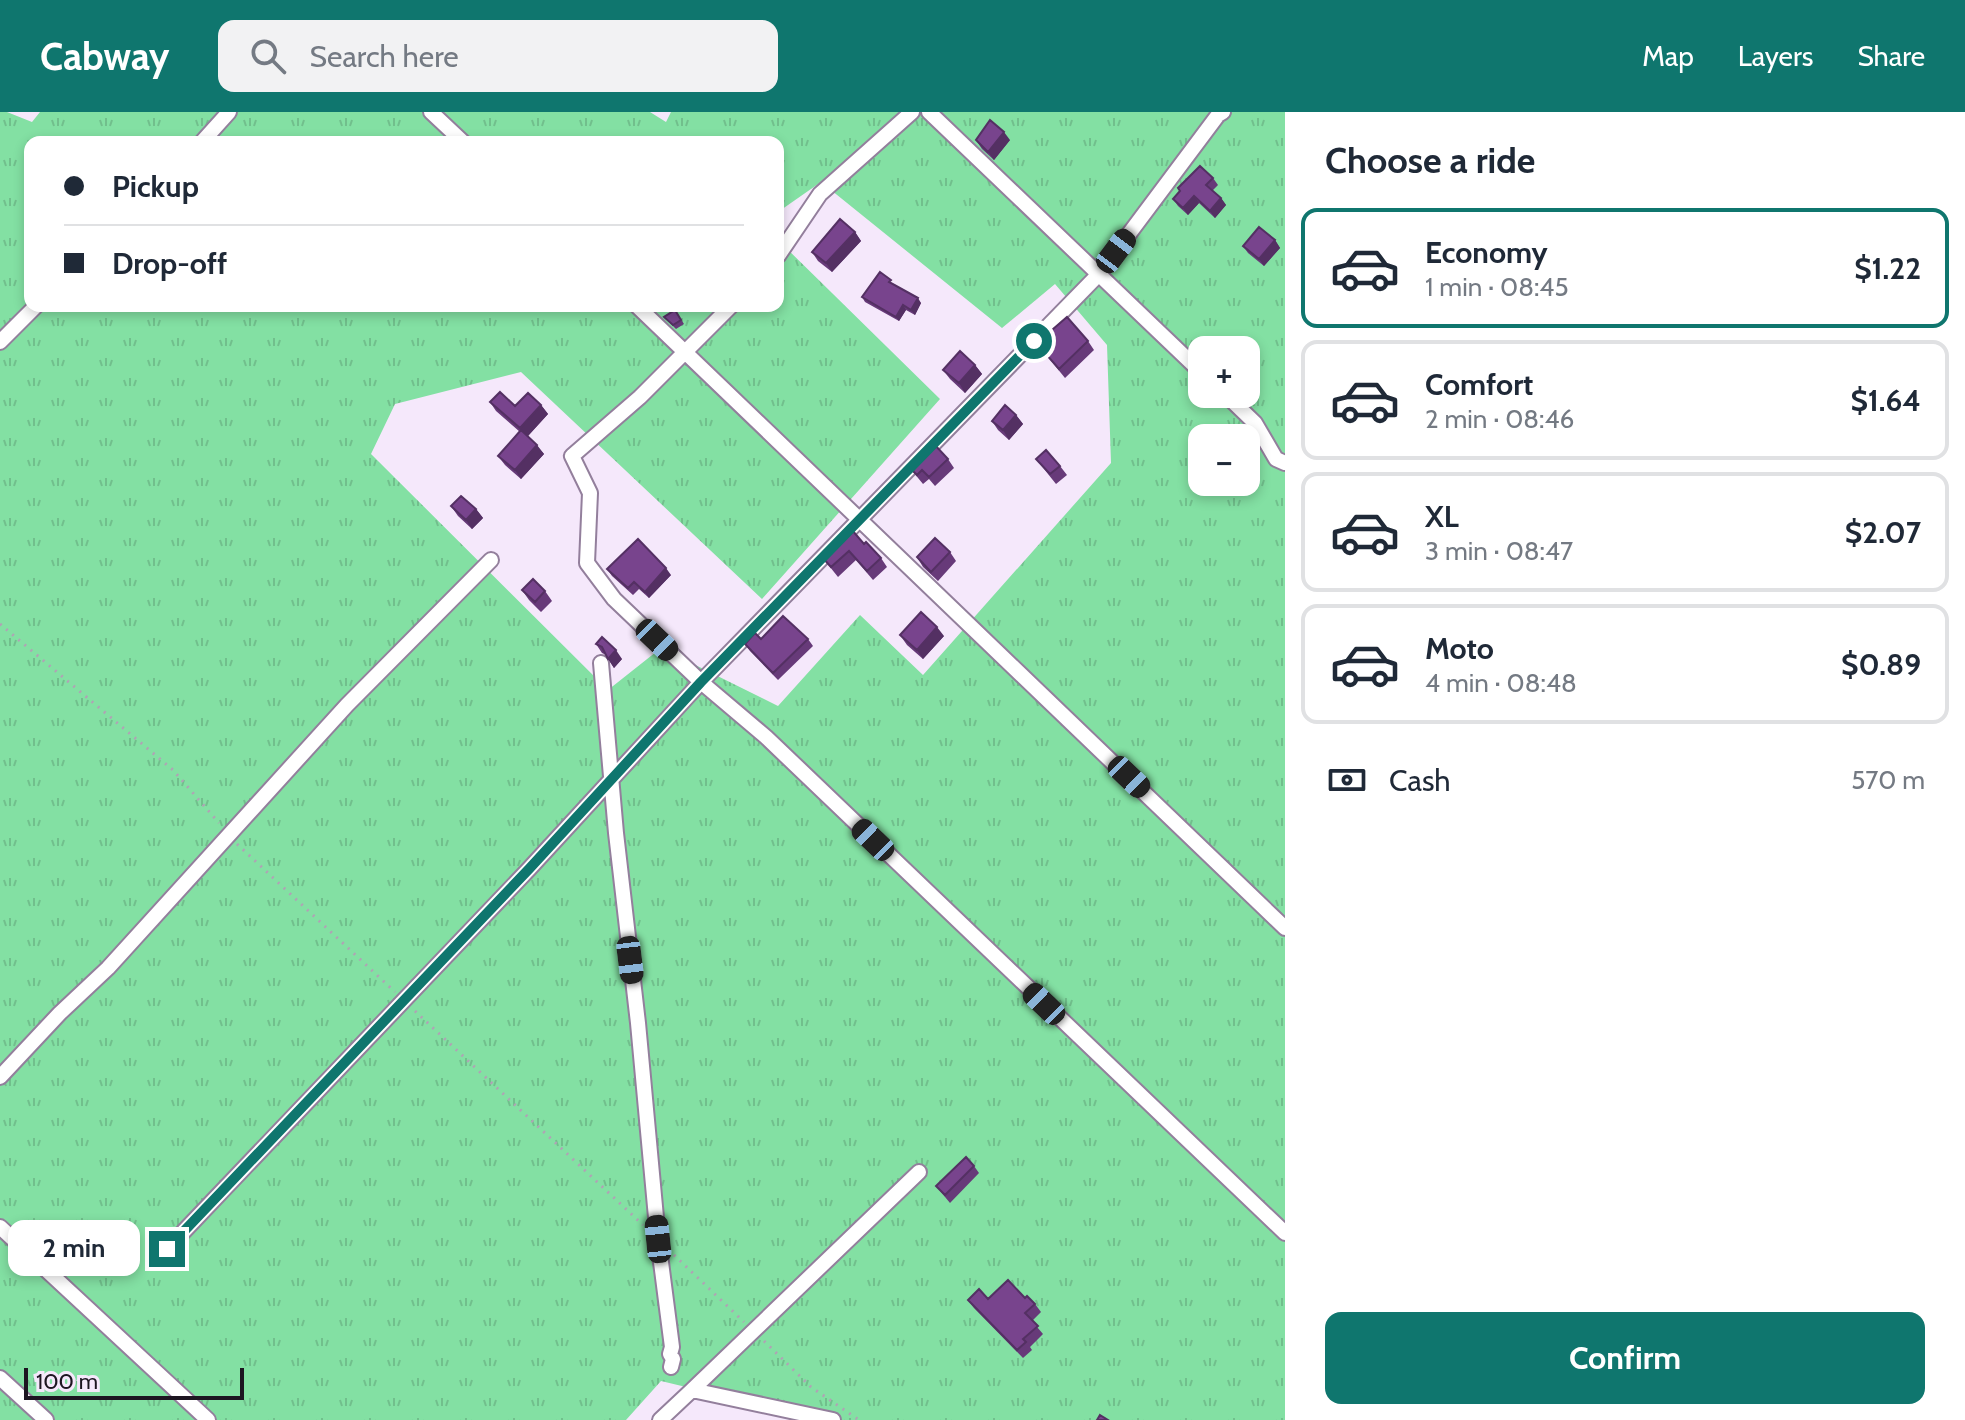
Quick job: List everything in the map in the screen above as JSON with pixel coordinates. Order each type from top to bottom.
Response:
[{"type":"street","points":[[207,136],[229,112]]},
{"type":"street","points":[[431,112],[457,136]]},
{"type":"street","points":[[784,247],[820,194],[912,112]]},
{"type":"street","points":[[929,112],[1188,360]]},
{"type":"street","points":[[167,1249],[701,682],[1099,274],[1223,112]]},
{"type":"street","points":[[0,342],[30,312]]},
{"type":"street","points":[[643,312],[1285,928]]},
{"type":"street","points":[[725,312],[686,353],[568,462],[590,493],[587,563],[614,599],[701,682],[766,737],[1285,1233]]},
{"type":"street","points":[[1239,408],[1255,423],[1276,459],[1285,463]]},
{"type":"street","points":[[0,1077],[60,1013],[108,968],[347,705],[491,560]]},
{"type":"street","points":[[601,663],[658,1239],[672,1347],[671,1367]]},
{"type":"street","points":[[660,1420],[919,1172]]},
{"type":"street","points":[[0,1227],[208,1420]]},
{"type":"street","points":[[0,1378],[46,1420]]},
{"type":"street","points":[[692,1390],[833,1420]]},
{"type":"path","points":[[0,624],[173,770],[230,835],[811,1387],[859,1420]]},
{"type":"green space","points":[[0,112],[32,122],[40,112],[650,112],[666,122],[671,112],[1285,112],[1285,1420],[824,1420],[661,1381],[626,1420],[0,1420]],"holes":[[[24,136],[784,136],[784,208],[821,182],[1002,328],[1055,284],[1107,345],[1111,463],[923,675],[860,615],[778,706],[661,648],[608,690],[371,454],[395,404],[521,372],[762,599],[940,399],[784,246],[784,312],[24,312]]]},
{"type":"building","points":[[990,120],[1004,132],[988,152],[976,140]]},
{"type":"building","points":[[1200,166],[1213,178],[1206,185],[1221,198],[1210,211],[1194,196],[1183,208],[1173,199],[1180,191],[1178,188]]},
{"type":"building","points":[[840,219],[855,232],[826,263],[812,252]]},
{"type":"building","points":[[1259,227],[1275,240],[1259,259],[1243,246]]},
{"type":"building","points":[[880,272],[891,280],[889,282],[918,298],[911,310],[903,305],[896,317],[862,297]]},
{"type":"building","points":[[676,312],[681,320],[673,325],[664,317]]},
{"type":"building","points":[[1067,317],[1088,341],[1059,369],[1039,346],[1047,338],[1045,336]]},
{"type":"building","points":[[960,351],[975,365],[959,383],[943,370]]},
{"type":"building","points":[[500,392],[515,406],[528,393],[541,405],[520,428],[490,402]]},
{"type":"building","points":[[1005,405],[1016,415],[1003,430],[992,421]]},
{"type":"building","points":[[521,430],[537,445],[515,470],[498,456]]},
{"type":"building","points":[[933,443],[948,459],[929,477],[922,470],[917,475],[909,467]]},
{"type":"building","points":[[1046,450],[1060,466],[1050,474],[1036,459]]},
{"type":"building","points":[[461,496],[476,509],[466,520],[451,506]]},
{"type":"building","points":[[852,530],[881,558],[867,571],[849,551],[831,567],[822,557]]},
{"type":"building","points":[[935,538],[950,552],[931,572],[917,557]]},
{"type":"building","points":[[638,539],[666,568],[645,592],[634,582],[628,588],[607,569]]},
{"type":"building","points":[[533,579],[545,591],[535,602],[522,590]]},
{"type":"building","points":[[921,612],[937,627],[917,650],[900,635]]},
{"type":"building","points":[[783,616],[808,639],[773,673],[745,644],[755,633],[761,639]]},
{"type":"building","points":[[602,637],[616,650],[608,659],[602,647],[596,644]]},
{"type":"building","points":[[966,1157],[974,1166],[945,1195],[936,1186]]},
{"type":"building","points":[[1008,1280],[1035,1304],[1025,1313],[1038,1326],[1023,1339],[1026,1342],[1017,1350],[968,1300],[979,1289],[988,1299]]},
{"type":"route","points":[[167,1249],[529,869],[701,682],[1034,341]]}]
